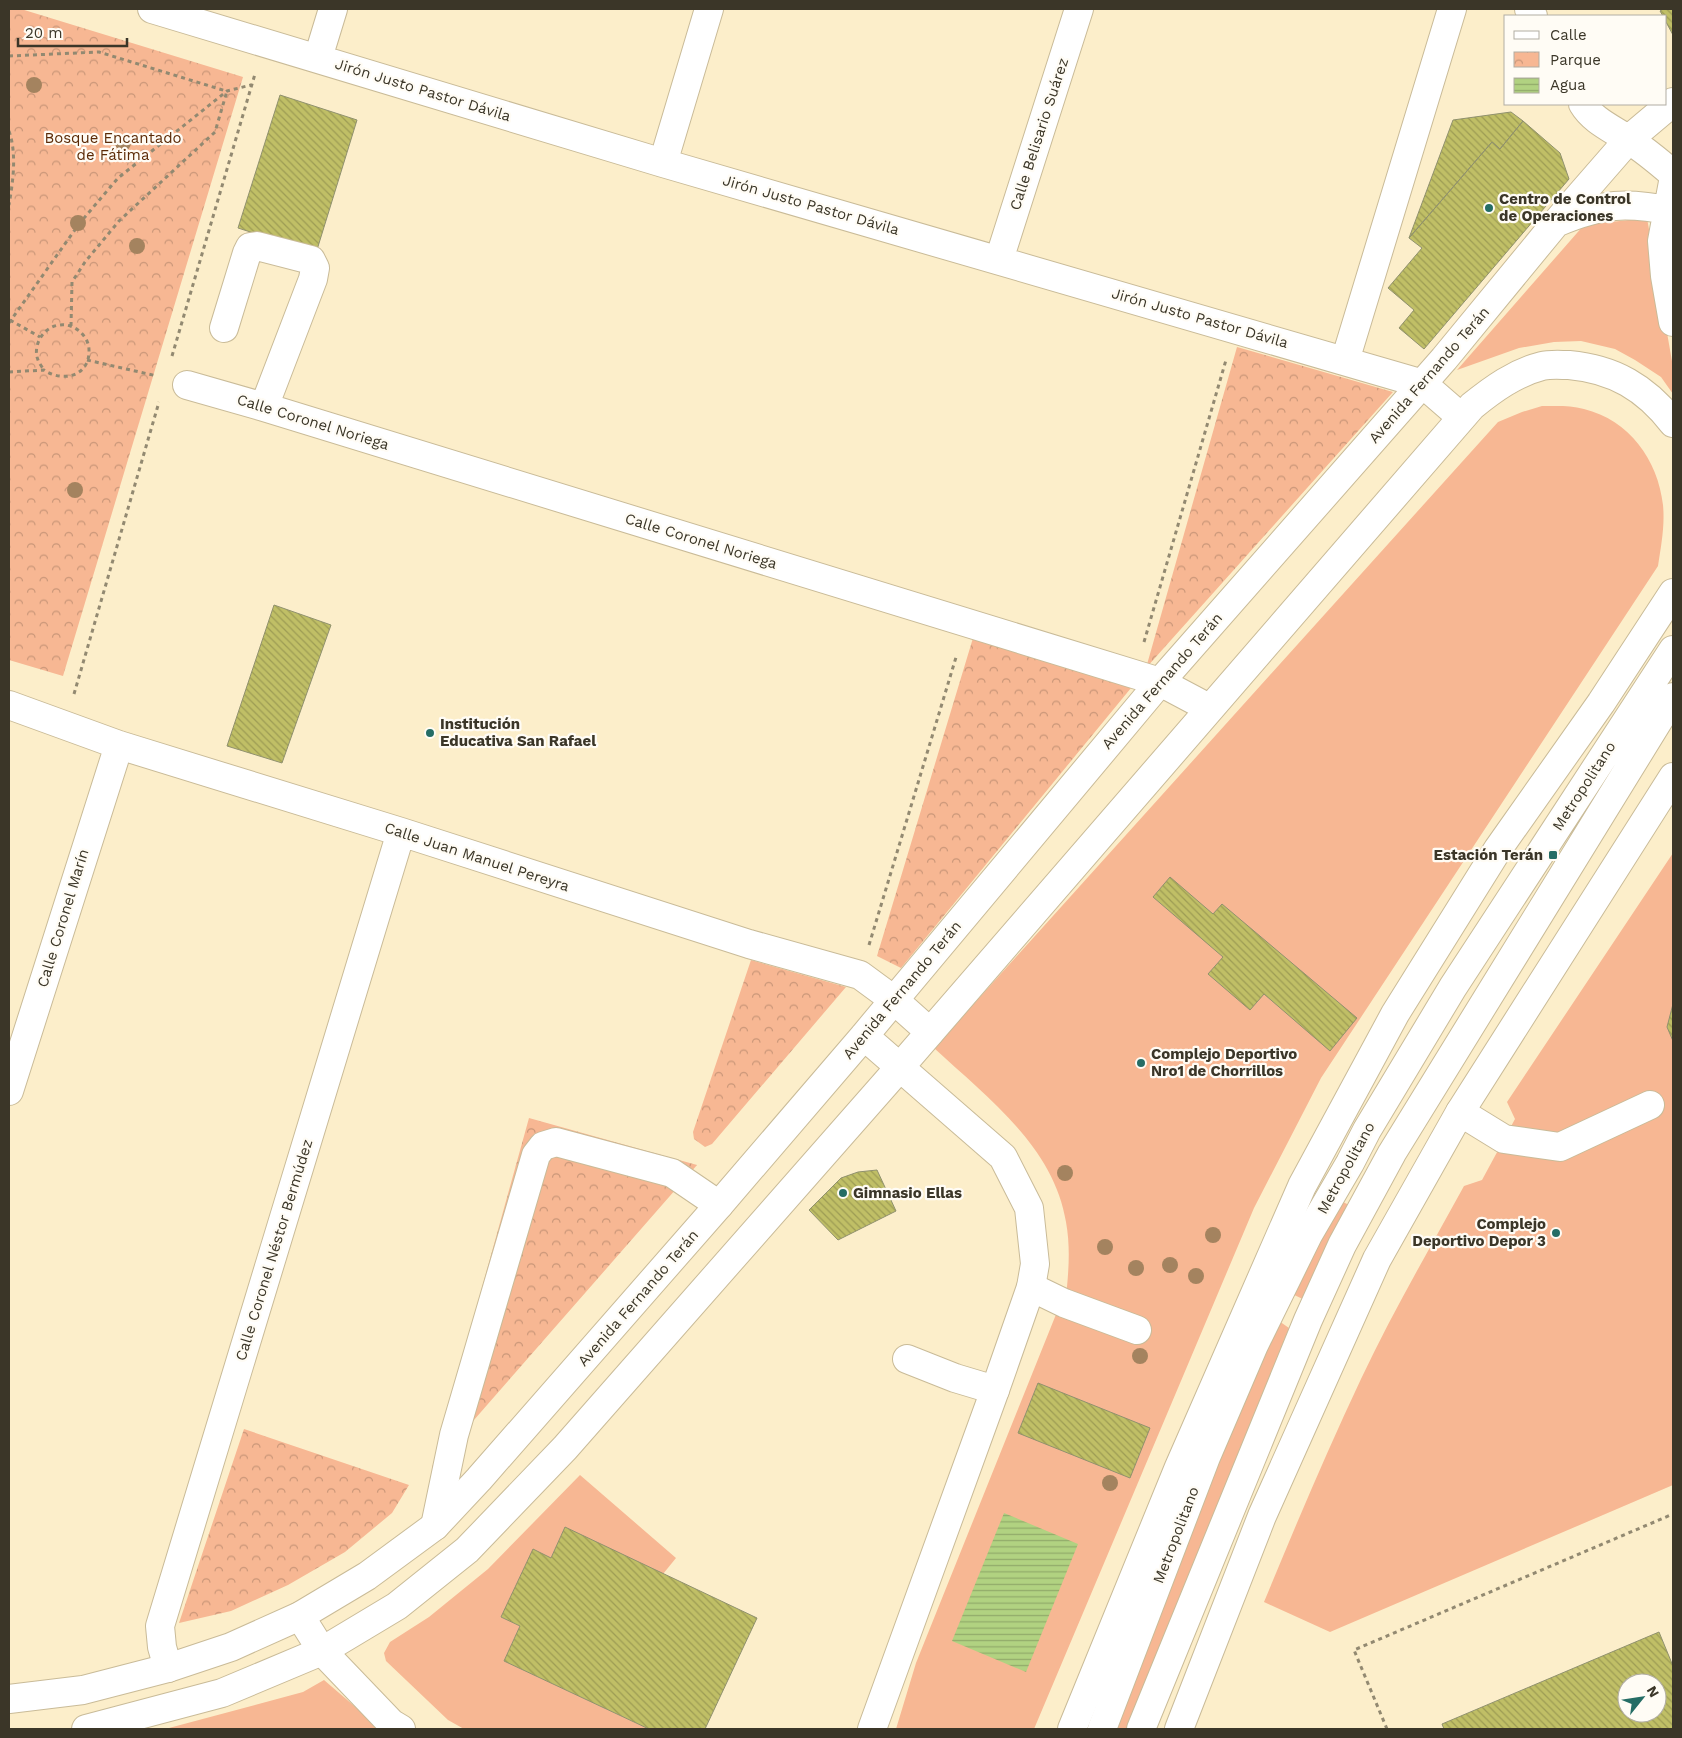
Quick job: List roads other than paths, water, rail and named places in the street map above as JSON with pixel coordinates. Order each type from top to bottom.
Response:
[{"type":"main road","name":"Jirón Justo Pastor Dávila","points":[[152,9],[663,163],[1423,384],[1461,417]]},
{"type":"main road","points":[[318,58],[333,9]]},
{"type":"main road","points":[[663,163],[709,9]]},
{"type":"main road","name":"Calle Belisario Suárez","points":[[999,260],[1079,9]]},
{"type":"main road","points":[[1345,361],[1452,9]]},
{"type":"main road","name":"Avenida Fernando Terán","points":[[9,1699],[83,1690],[168,1668],[230,1647],[300,1616],[367,1576],[435,1526],[479,1479],[719,1206],[864,1036],[1147,678],[1423,384],[1555,224],[1629,139],[1673,102]]},
{"type":"main road","points":[[1584,105],[1587,111],[1629,139],[1673,174]]},
{"type":"main road","points":[[1673,182],[1670,211],[1662,242],[1665,276],[1673,322]]},
{"type":"main road","points":[[1555,224],[1582,212],[1602,207],[1621,205],[1647,206],[1670,211]]},
{"type":"main road","points":[[224,328],[250,247],[256,246],[311,260],[315,268],[312,279],[264,407]]},
{"type":"main road","points":[[86,1729],[222,1693],[322,1651],[397,1606],[467,1550],[565,1448],[900,1067],[1461,417],[1478,401],[1506,381],[1544,365],[1584,367],[1625,380],[1644,392],[1660,406],[1673,423]]},
{"type":"main road","name":"Calle Coronel Noriega","points":[[177,381],[1147,678],[1209,708]]},
{"type":"main road","points":[[1072,1729],[1179,1467],[1302,1186],[1395,1014],[1498,849],[1601,703],[1673,594]]},
{"type":"main road","name":"Metropolitano","points":[[1102,1729],[1206,1457],[1254,1345],[1308,1235],[1350,1164],[1367,1130],[1453,988],[1673,650]]},
{"type":"main road","name":"Metropolitano","points":[[1142,1729],[1308,1320],[1342,1245],[1392,1154],[1673,697]]},
{"type":"main road","name":"Calle Juan Manuel Pereyra","points":[[9,705],[119,745],[401,832],[748,944],[860,975],[894,1000],[930,1032]]},
{"type":"main road","name":"Calle Coronel Marín","points":[[9,1091],[119,745]]},
{"type":"main road","points":[[1179,1729],[1262,1516],[1377,1259],[1460,1112],[1673,777]]},
{"type":"main road","name":"Calle Coronel Néstor Bermúdez","points":[[168,1668],[162,1647],[160,1626],[401,832]]},
{"type":"main road","points":[[864,1036],[1003,1157],[1029,1208],[1035,1264],[1031,1287],[995,1390],[872,1729]]},
{"type":"main road","points":[[1460,1112],[1504,1139],[1560,1147],[1650,1105]]},
{"type":"main road","points":[[435,1526],[454,1435],[536,1155],[543,1146],[556,1142],[672,1173],[719,1206]]},
{"type":"main road","points":[[1031,1287],[1064,1303],[1137,1330]]},
{"type":"main road","points":[[907,1359],[955,1378],[995,1390]]},
{"type":"main road","points":[[300,1616],[322,1651],[391,1722],[401,1729]]},
{"type":"water","points":[[1004,1513],[1078,1544],[1026,1672],[952,1641]]},
{"type":"place","name":"Centro de Control de Operaciones","points":[[1489,208]]},
{"type":"place","name":"Institución Educativa San Rafael","points":[[430,733]]},
{"type":"place","name":"Estación Terán","points":[[1553,855]]},
{"type":"place","name":"Complejo Deportivo Nro1 de Chorrillos","points":[[1141,1063]]},
{"type":"place","name":"Gimnasio Ellas","points":[[843,1193]]},
{"type":"place","name":"Complejo Deportivo Depor 3","points":[[1556,1233]]},
{"type":"park label","name":"Bosque Encantado de Fátima","points":[[113,146]]}]
